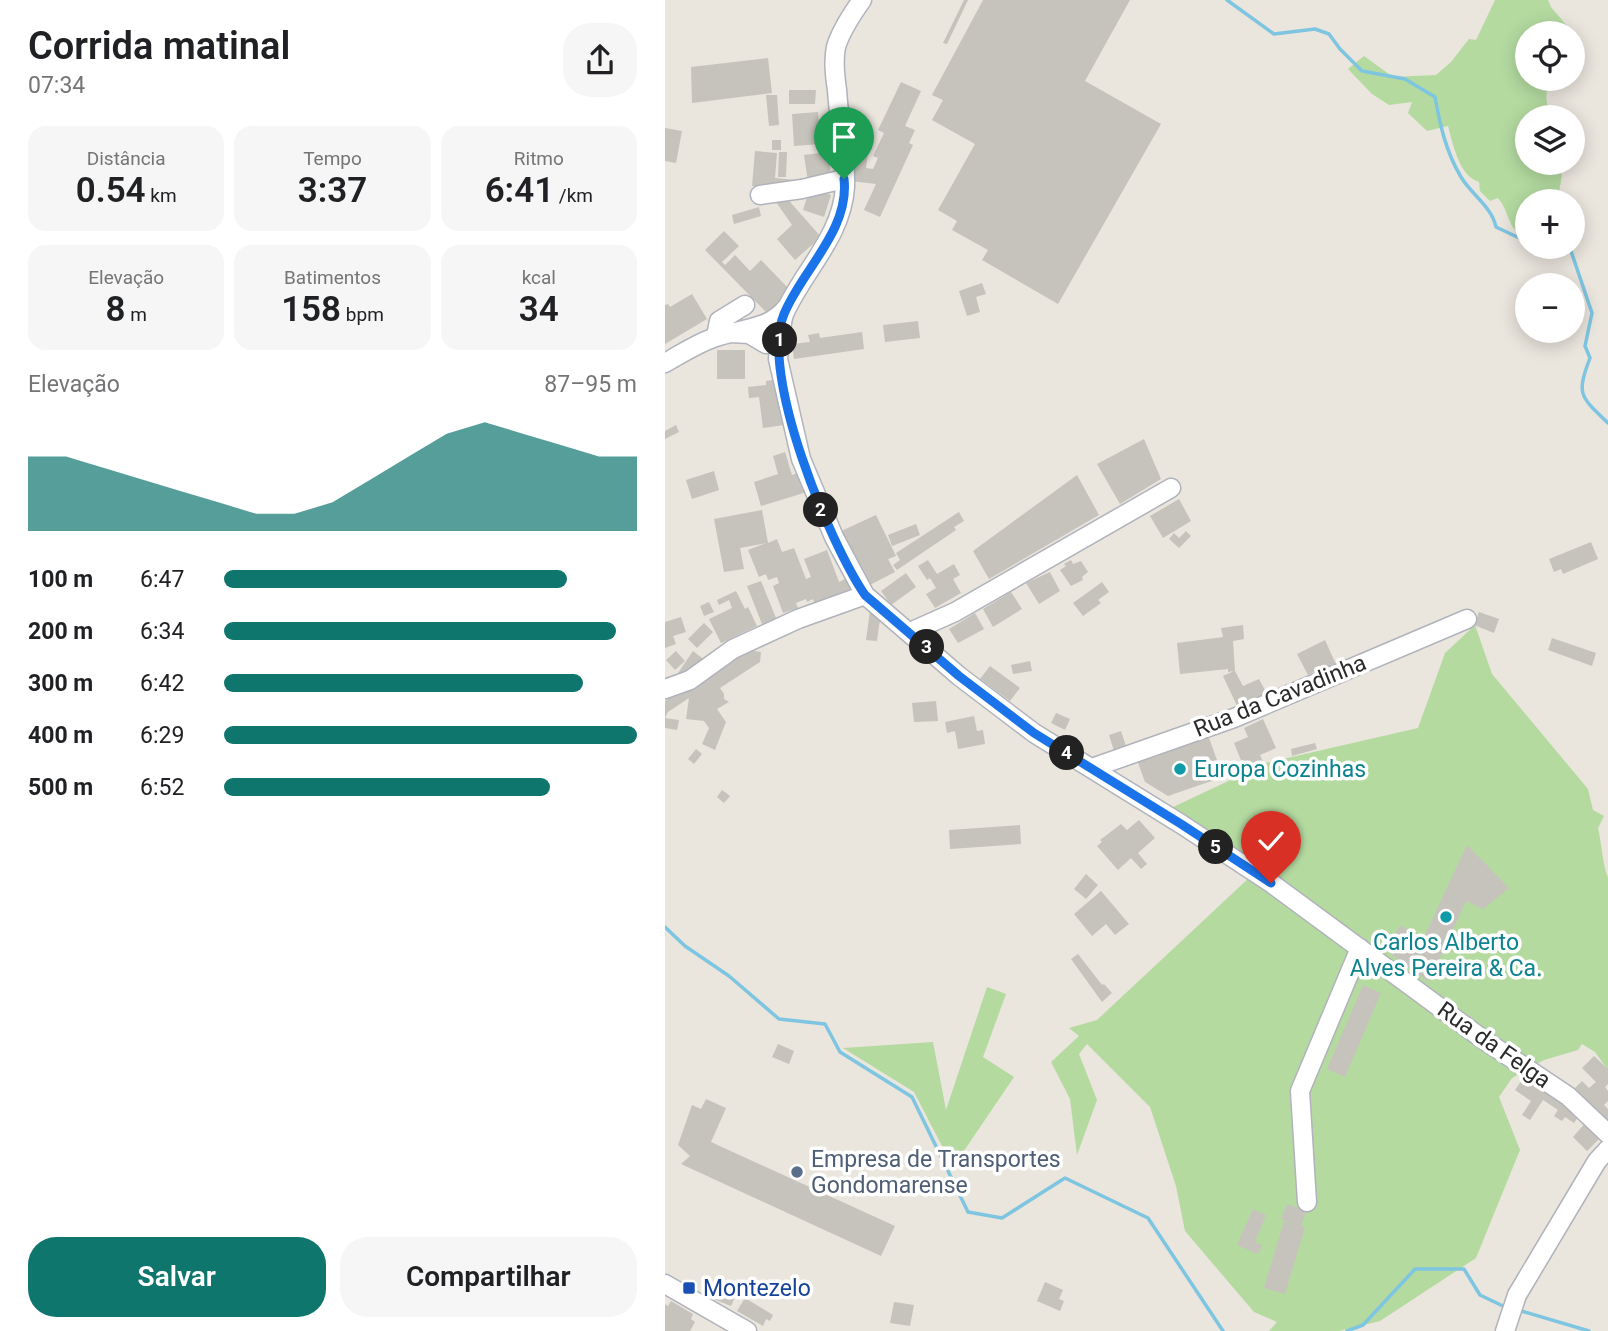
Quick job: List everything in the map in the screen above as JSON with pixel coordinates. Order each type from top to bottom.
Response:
[{"type":"street","points":[[665,363],[724,335],[770,333],[827,243],[843,200],[844,179],[835,70],[836,47],[848,19],[862,0]]},
{"type":"street","points":[[760,195],[844,179]]},
{"type":"street","points":[[724,335],[719,321],[745,306]]},
{"type":"street","name":"Rua da Felga","points":[[770,333],[801,459],[845,561],[865,595],[959,676],[1034,733],[1271,883],[1485,1040],[1568,1096],[1608,1134]]},
{"type":"street","points":[[910,632],[955,612],[1171,488]]},
{"type":"street","points":[[665,689],[690,680],[733,649],[798,619],[865,595]]},
{"type":"street","name":"Rua da Cavadinha","points":[[1092,768],[1234,718],[1467,619]]},
{"type":"street","points":[[1307,1202],[1300,1091],[1360,948]]},
{"type":"street","points":[[1505,1331],[1517,1295],[1597,1161],[1608,1149]]},
{"type":"street","points":[[665,1284],[747,1331]]},
{"type":"green space","points":[[1495,0],[1548,0],[1563,21],[1515,21],[1515,91],[1548,91],[1548,105],[1515,105],[1515,175],[1562,175],[1560,189],[1515,189],[1515,229],[1498,198],[1490,201],[1480,191],[1479,182],[1466,173],[1458,159],[1448,126],[1427,131],[1408,113],[1412,102],[1389,105],[1372,94],[1348,69],[1364,56],[1393,77],[1436,75],[1451,62],[1469,39],[1476,40]]},
{"type":"green space","points":[[1475,625],[1492,674],[1588,789],[1593,810],[1604,816],[1598,828],[1608,878],[1608,1070],[1595,1052],[1582,1044],[1578,1050],[1544,1060],[1512,1078],[1499,1097],[1520,1150],[1476,1258],[1380,1321],[1339,1331],[1269,1331],[1277,1322],[1254,1312],[1185,1231],[1176,1186],[1150,1107],[1087,1044],[1079,1054],[1097,1100],[1077,1155],[1070,1099],[1051,1062],[1079,1036],[1069,1028],[1097,1020],[1250,877],[1171,808],[1239,776],[1239,769],[1418,728],[1445,653]]},
{"type":"green space","points":[[987,987],[1006,994],[983,1057],[1014,1077],[953,1167],[914,1092],[843,1048],[933,1042],[946,1110]]},
{"type":"building","points":[[964,0],[968,0],[947,44],[943,43]]},
{"type":"building","points":[[983,0],[1130,0],[1085,81],[1161,124],[1058,304],[982,260],[988,250],[952,230],[957,221],[938,210],[975,144],[932,120],[943,100],[932,95]]},
{"type":"building","points":[[768,58],[772,93],[692,103],[691,67]]},
{"type":"building","points":[[901,82],[921,91],[905,126],[915,130],[909,143],[913,145],[880,217],[864,210],[876,184],[850,181],[853,151],[868,152],[866,168],[873,169],[878,158],[873,156],[884,133],[878,130]]},
{"type":"building","points":[[789,90],[816,90],[815,104],[789,104]]},
{"type":"building","points":[[766,95],[777,95],[779,125],[769,126]]},
{"type":"building","points":[[818,112],[820,144],[794,146],[792,114]]},
{"type":"building","points":[[665,128],[682,131],[676,163],[665,161]]},
{"type":"building","points":[[772,140],[781,140],[781,150],[772,150]]},
{"type":"building","points":[[755,151],[777,153],[775,178],[796,180],[795,190],[752,186]]},
{"type":"building","points":[[779,152],[787,152],[786,177],[778,177]]},
{"type":"building","points":[[828,152],[831,178],[808,182],[804,155]]},
{"type":"building","points":[[810,188],[831,195],[824,217],[803,210]]},
{"type":"building","points":[[784,195],[821,237],[795,260],[777,239],[792,225],[776,202]]},
{"type":"building","points":[[759,207],[761,216],[734,224],[732,215]]},
{"type":"building","points":[[724,231],[739,246],[722,262],[725,265],[735,255],[750,271],[761,260],[791,291],[768,314],[705,250]]},
{"type":"building","points":[[982,283],[986,294],[976,297],[980,312],[967,316],[959,291]]},
{"type":"building","points":[[692,294],[707,319],[665,344],[665,305],[670,307]]},
{"type":"building","points":[[918,321],[920,338],[885,342],[883,325]]},
{"type":"building","points":[[862,332],[864,349],[794,359],[792,344],[810,342],[808,335],[819,333],[820,338]]},
{"type":"building","points":[[717,350],[745,350],[745,379],[717,379]]},
{"type":"building","points":[[779,379],[784,425],[763,428],[759,397],[749,398],[748,387],[766,385],[766,381]]},
{"type":"building","points":[[676,425],[679,432],[665,439],[665,431]]},
{"type":"building","points":[[1144,439],[1161,479],[1120,504],[1097,464]]},
{"type":"building","points":[[785,452],[792,475],[801,472],[807,492],[761,506],[754,482],[778,474],[773,456]]},
{"type":"building","points":[[714,471],[719,490],[692,499],[686,480]]},
{"type":"building","points":[[1077,475],[1099,515],[989,579],[973,551]]},
{"type":"building","points":[[1179,499],[1191,521],[1163,538],[1150,516]]},
{"type":"building","points":[[762,510],[768,543],[777,539],[782,552],[794,548],[806,579],[811,577],[804,559],[827,550],[839,582],[847,578],[852,592],[816,606],[813,599],[807,602],[806,599],[796,603],[798,608],[783,613],[773,586],[779,583],[777,577],[768,580],[766,574],[759,577],[748,550],[766,543],[740,548],[744,569],[724,572],[714,519]]},
{"type":"building","points":[[959,512],[964,521],[954,527],[956,530],[897,570],[893,565],[900,560],[896,553]]},
{"type":"building","points":[[876,515],[896,556],[888,559],[895,572],[866,587],[839,532]]},
{"type":"building","points":[[916,524],[920,535],[892,546],[888,535]]},
{"type":"building","points":[[1186,531],[1191,536],[1179,548],[1169,539],[1174,533],[1179,538]]},
{"type":"building","points":[[1591,542],[1598,559],[1563,574],[1561,569],[1554,572],[1549,559]]},
{"type":"building","points":[[928,560],[937,574],[954,564],[960,575],[953,579],[961,593],[935,608],[926,594],[936,588],[918,566]]},
{"type":"building","points":[[1071,560],[1073,564],[1081,561],[1088,572],[1082,577],[1083,580],[1071,586],[1060,570]]},
{"type":"building","points":[[1050,572],[1060,591],[1039,604],[1026,583]]},
{"type":"building","points":[[906,573],[916,587],[891,605],[881,591]]},
{"type":"building","points":[[761,581],[776,618],[762,624],[747,586]]},
{"type":"building","points":[[1102,582],[1109,592],[1098,600],[1101,603],[1083,616],[1073,603]]},
{"type":"building","points":[[736,591],[757,626],[721,643],[709,619],[732,608],[729,600],[719,605],[717,600]]},
{"type":"building","points":[[1011,592],[1022,609],[993,627],[983,609]]},
{"type":"building","points":[[709,602],[714,612],[704,616],[700,606]]},
{"type":"building","points":[[870,611],[881,612],[877,641],[866,640]]},
{"type":"building","points":[[1479,612],[1499,619],[1494,633],[1474,625]]},
{"type":"building","points":[[975,613],[984,629],[958,643],[949,629]]},
{"type":"building","points":[[681,617],[686,632],[673,636],[676,644],[665,648],[665,622]]},
{"type":"building","points":[[704,623],[713,632],[697,648],[688,639]]},
{"type":"building","points":[[1243,625],[1244,639],[1233,641],[1235,671],[1243,686],[1259,679],[1267,694],[1238,708],[1223,676],[1234,671],[1228,672],[1228,669],[1180,674],[1177,643],[1223,637],[1221,628]]},
{"type":"building","points":[[1552,638],[1596,653],[1592,666],[1548,650]]},
{"type":"building","points":[[1325,640],[1338,669],[1327,674],[1324,667],[1308,675],[1297,654]]},
{"type":"building","points":[[742,649],[761,652],[760,662],[720,688],[724,699],[729,702],[717,709],[726,722],[715,750],[702,744],[709,728],[704,721],[686,719],[689,698],[668,712],[665,718],[665,701]]},
{"type":"building","points":[[676,651],[685,661],[675,670],[666,660]]},
{"type":"building","points":[[693,651],[706,661],[690,683],[678,673]]},
{"type":"building","points":[[1030,661],[1032,671],[1013,674],[1011,665]]},
{"type":"building","points":[[990,666],[1020,688],[1010,701],[980,679]]},
{"type":"building","points":[[936,701],[938,721],[914,722],[912,703]]},
{"type":"building","points":[[1056,713],[1070,719],[1065,730],[1051,723]]},
{"type":"building","points":[[974,716],[977,731],[983,730],[985,744],[958,749],[955,731],[947,733],[945,722]]},
{"type":"building","points":[[665,718],[679,720],[677,730],[665,728]]},
{"type":"building","points":[[1263,719],[1276,748],[1260,755],[1263,762],[1245,770],[1234,743],[1248,737],[1244,728]]},
{"type":"building","points":[[1121,731],[1126,746],[1114,751],[1109,735]]},
{"type":"building","name":"Europa Cozinhas","points":[[1208,735],[1223,777],[1168,796],[1145,782],[1137,760]]},
{"type":"building","points":[[1315,743],[1317,749],[1292,756],[1291,749]]},
{"type":"building","points":[[696,749],[702,754],[694,764],[688,759]]},
{"type":"building","points":[[722,790],[730,796],[724,803],[717,797]]},
{"type":"building","points":[[1139,820],[1155,838],[1138,853],[1147,864],[1141,869],[1131,858],[1118,870],[1097,846],[1102,842],[1100,840],[1121,824],[1127,830]]},
{"type":"building","points":[[1020,825],[1021,844],[950,849],[949,830]]},
{"type":"building","name":"Carlos Alberto Alves Pereira & Ca.","points":[[1467,845],[1509,888],[1483,909],[1466,901],[1429,982],[1383,948],[1401,925],[1422,941]]},
{"type":"building","points":[[1086,874],[1098,885],[1086,899],[1074,889]]},
{"type":"building","points":[[1101,891],[1129,924],[1115,935],[1106,924],[1092,936],[1074,914]]},
{"type":"building","points":[[1078,954],[1102,985],[1112,993],[1102,1002],[1071,959]]},
{"type":"building","points":[[1363,985],[1381,993],[1345,1077],[1327,1069]]},
{"type":"building","points":[[778,1044],[794,1051],[789,1064],[772,1057]]},
{"type":"building","points":[[1594,1056],[1608,1069],[1608,1084],[1605,1087],[1608,1101],[1604,1105],[1608,1109],[1608,1127],[1572,1091],[1582,1081],[1589,1088],[1596,1082],[1582,1068]]},
{"type":"building","points":[[1525,1075],[1582,1111],[1574,1123],[1565,1117],[1562,1121],[1554,1116],[1558,1110],[1543,1100],[1530,1120],[1522,1115],[1531,1101],[1515,1090]]},
{"type":"building","points":[[706,1099],[726,1108],[711,1142],[895,1226],[881,1256],[681,1164],[690,1156],[678,1145],[692,1105],[701,1109]]},
{"type":"building","points":[[1587,1121],[1602,1136],[1587,1151],[1573,1137]]},
{"type":"building","points":[[1287,1204],[1306,1211],[1301,1226],[1305,1227],[1285,1294],[1264,1288],[1284,1221],[1298,1225],[1281,1219]]},
{"type":"building","points":[[1253,1209],[1266,1215],[1255,1242],[1262,1245],[1258,1254],[1237,1245]]},
{"type":"building","points":[[718,1281],[738,1290],[731,1306],[706,1296],[712,1284],[716,1286]]},
{"type":"building","points":[[1045,1282],[1063,1290],[1059,1299],[1064,1301],[1060,1311],[1037,1301]]},
{"type":"building","points":[[745,1298],[773,1315],[770,1321],[766,1319],[763,1326],[737,1311]]},
{"type":"building","points":[[671,1301],[693,1314],[691,1319],[695,1322],[690,1331],[665,1331],[665,1304],[668,1306]]},
{"type":"building","points":[[894,1302],[914,1305],[910,1326],[890,1323]]},
{"type":"waterway","points":[[1227,0],[1274,34],[1315,29],[1329,34],[1362,71],[1405,79],[1435,97],[1444,138],[1461,177],[1486,207],[1496,227],[1515,236]]},
{"type":"waterway","points":[[1574,259],[1592,313],[1585,346],[1590,358],[1583,380],[1583,394],[1591,407],[1608,423]]},
{"type":"waterway","points":[[665,927],[685,946],[729,976],[779,1019],[825,1024],[840,1052],[912,1097],[968,1212],[1002,1218],[1065,1178],[1148,1218],[1223,1331]]},
{"type":"waterway","points":[[1347,1331],[1363,1325],[1415,1269],[1464,1269],[1480,1295],[1505,1307]]},
{"type":"waterway","points":[[1518,1310],[1589,1331]]},
{"type":"place","name":"Europa Cozinhas","points":[[1180,769]]},
{"type":"place","name":"Carlos Alberto Alves Pereira & Ca.","points":[[1446,917]]},
{"type":"place","name":"Empresa de Transportes Gondomarense","points":[[797,1172]]},
{"type":"place","name":"Montezelo","points":[[689,1288]]},
{"type":"route","points":[[844,179],[843,200],[837,221],[827,243],[784,314],[778,359],[801,459],[822,511],[857,583],[865,595],[959,676],[1034,733],[1271,883]]}]
